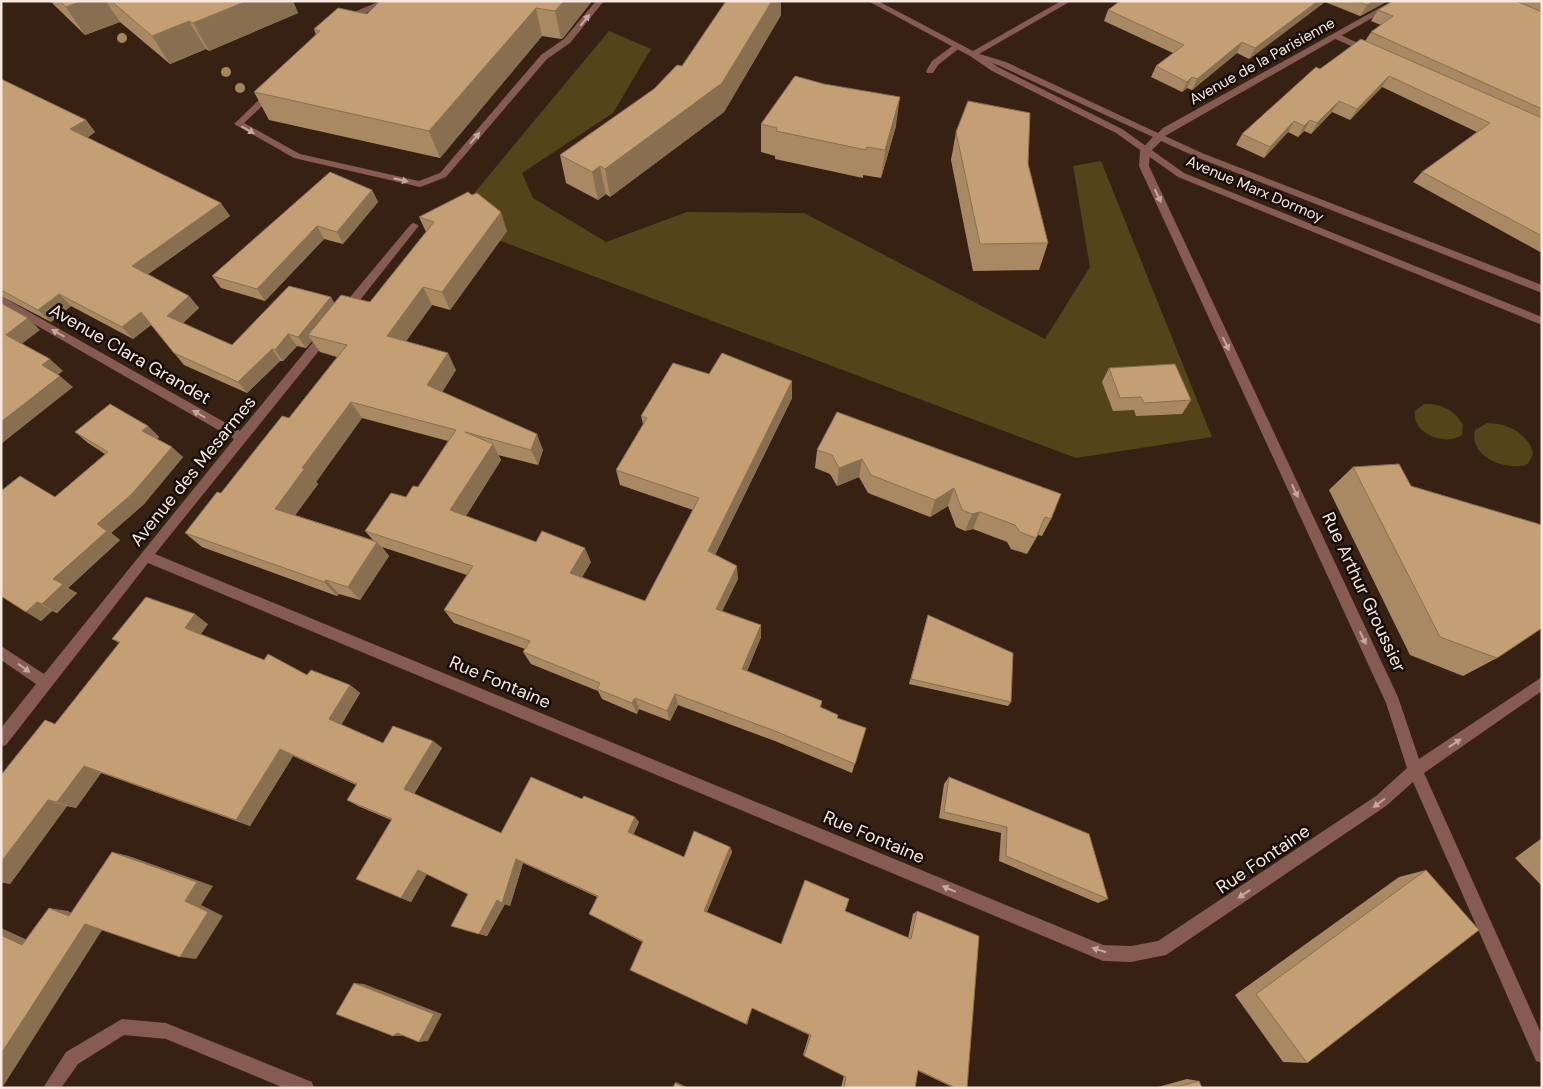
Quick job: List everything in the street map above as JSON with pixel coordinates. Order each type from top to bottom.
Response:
[{"type":"street","points":[[342,27],[356,14],[387,1]]},
{"type":"street","points":[[280,85],[238,124],[297,156],[420,184],[443,175],[544,57],[567,41],[600,1]]},
{"type":"street","name":"Avenue Marx Dormoy","points":[[872,1],[973,54],[995,70],[1119,131],[1180,175],[1542,321]]},
{"type":"street","points":[[973,54],[1067,1]]},
{"type":"street","name":"Avenue de la Parisienne","points":[[1145,151],[1166,130],[1398,1]]},
{"type":"street","points":[[1336,36],[1380,56]]},
{"type":"street","points":[[930,71],[935,63],[958,46]]},
{"type":"street","name":"Avenue Marx Dormoy","points":[[973,54],[1003,64],[1199,155],[1542,289]]},
{"type":"street","name":"Rue Arthur Groussier","points":[[1145,151],[1144,166],[1151,182],[1393,702],[1415,770],[1540,1045]]},
{"type":"street","name":"Avenue des Mesarmes","points":[[1,740],[146,556],[414,226]]},
{"type":"street","name":"Avenue Clara Grandet","points":[[1,300],[242,438]]},
{"type":"street","name":"Rue Fontaine","points":[[146,556],[1104,953],[1131,954],[1160,949],[1382,801],[1415,770],[1542,683]]},
{"type":"street","points":[[1,652],[47,684]]},
{"type":"street","points":[[51,1088],[72,1058],[122,1027],[166,1032],[306,1088]]},
{"type":"shaded area","points":[[609,31],[651,49],[613,113],[522,173],[533,198],[606,242],[687,212],[804,213],[1045,339],[1090,267],[1073,166],[1101,161],[1212,437],[1076,458],[450,222]]},
{"type":"shaded area","points":[[1424,404],[1442,406],[1456,415],[1463,425],[1462,435],[1447,439],[1431,436],[1424,431],[1418,426],[1415,419],[1415,411]]},
{"type":"shaded area","points":[[1487,423],[1509,427],[1527,440],[1533,454],[1528,464],[1510,466],[1500,464],[1483,455],[1477,448],[1474,440],[1475,430]]},
{"type":"building","points":[[60,1],[82,1],[66,7]]},
{"type":"building","points":[[111,1],[247,1],[193,23],[189,21],[152,36]]},
{"type":"building","points":[[380,1],[564,1],[555,11],[536,8],[429,131],[254,92],[320,31],[314,29],[338,8],[367,14]]},
{"type":"building","points":[[726,1],[772,1],[722,83],[605,169],[600,166],[592,172],[560,155],[654,89],[677,65],[682,66]]},
{"type":"building","points":[[1120,1],[1318,1],[1255,48],[1242,42],[1197,79],[1192,77],[1187,82],[1156,66],[1184,45],[1108,10]]},
{"type":"building","points":[[1356,1],[1374,1],[1367,5]]},
{"type":"building","points":[[1393,1],[1516,1],[1542,12],[1542,109],[1371,32],[1393,16],[1378,10]]},
{"type":"building","points":[[1361,39],[1542,118],[1542,236],[1422,172],[1490,123],[1389,76],[1357,109],[1339,101],[1317,123],[1310,120],[1304,126],[1294,121],[1270,147],[1242,134],[1316,67],[1320,69]]},
{"type":"building","points":[[795,76],[824,84],[900,97],[885,150],[867,147],[866,150],[776,131],[777,128],[761,124]]},
{"type":"building","points":[[1,79],[86,120],[70,129],[221,203],[132,266],[189,296],[167,316],[232,345],[289,286],[331,297],[298,337],[288,334],[275,350],[272,349],[238,382],[174,353],[141,312],[122,327],[59,294],[38,310],[1,290]]},
{"type":"building","points":[[968,101],[1030,113],[1028,164],[1048,243],[980,244],[956,132]]},
{"type":"building","points":[[330,172],[372,190],[337,232],[317,226],[257,289],[212,276]]},
{"type":"building","points":[[468,192],[472,195],[477,193],[501,212],[442,292],[423,287],[387,336],[448,353],[427,385],[537,434],[531,450],[465,432],[493,444],[450,510],[536,542],[542,531],[585,548],[570,573],[645,601],[699,498],[616,470],[647,418],[641,416],[673,363],[709,374],[722,353],[792,381],[708,551],[737,566],[716,609],[761,625],[742,669],[822,701],[820,707],[838,715],[837,718],[866,728],[855,764],[775,731],[675,694],[667,711],[635,698],[632,703],[597,689],[600,683],[523,652],[530,641],[444,610],[473,566],[365,531],[391,493],[406,497],[413,486],[418,487],[456,430],[351,402],[302,468],[305,468],[275,509],[377,542],[348,587],[326,580],[324,582],[185,533],[217,492],[221,493],[282,416],[289,418],[347,345],[308,335],[341,295],[370,302],[434,222],[419,217]]},
{"type":"building","points":[[1,303],[28,318],[6,335],[50,359],[42,365],[60,376],[1,422]]},
{"type":"building","points":[[1175,364],[1191,400],[1144,403],[1141,397],[1120,398],[1109,368]]},
{"type":"building","points":[[110,404],[148,426],[142,431],[172,447],[132,494],[97,524],[107,531],[53,579],[63,584],[42,604],[37,602],[26,612],[1,596],[1,491],[20,476],[55,497],[108,452],[75,432]]},
{"type":"building","points":[[837,412],[1061,494],[1051,519],[1045,517],[1036,538],[1020,532],[1015,525],[980,512],[972,514],[962,510],[954,488],[935,500],[871,475],[862,459],[839,468],[832,455],[817,450]]},
{"type":"building","points":[[1399,464],[1411,486],[1542,525],[1542,628],[1497,658],[1440,637],[1353,467]]},
{"type":"building","points":[[146,597],[195,614],[185,628],[264,660],[268,654],[307,675],[311,670],[350,685],[329,719],[383,743],[393,726],[433,741],[404,789],[501,833],[531,777],[582,799],[584,796],[635,817],[628,832],[684,857],[694,831],[730,847],[704,911],[781,944],[805,880],[849,899],[845,911],[911,939],[917,911],[979,936],[967,1088],[956,1088],[918,1070],[915,1088],[844,1088],[846,1077],[804,1056],[811,1035],[752,1008],[746,1024],[630,970],[643,941],[589,914],[598,896],[516,859],[502,903],[497,900],[479,934],[451,926],[468,894],[418,870],[401,898],[356,879],[392,819],[347,800],[357,784],[280,749],[236,820],[84,766],[57,802],[48,800],[1,862],[1,775],[45,720],[55,724],[120,642],[112,639]]},
{"type":"building","points":[[928,615],[1013,653],[1011,702],[911,679]]},
{"type":"building","points":[[949,777],[1089,834],[1108,899],[1006,856],[1007,827],[944,812]]},
{"type":"building","points":[[112,852],[197,882],[185,901],[208,912],[180,957],[85,924],[1,1054],[1,935],[22,945],[49,908],[69,916]]},
{"type":"building","points":[[1426,870],[1479,930],[1307,1063],[1256,994]]},
{"type":"building","points":[[354,983],[434,1014],[419,1042],[397,1033],[393,1036],[336,1014]]},
{"type":"building","points":[[1199,1081],[1202,1088],[1173,1088]]},
{"type":"building","points":[[675,1083],[686,1088],[673,1088]]}]
